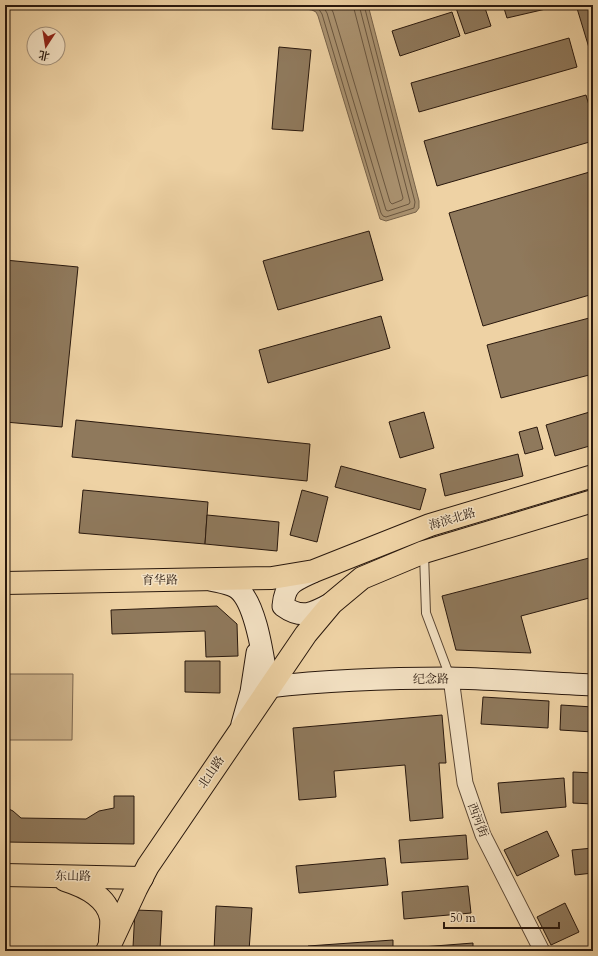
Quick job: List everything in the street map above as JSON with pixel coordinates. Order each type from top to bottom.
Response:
[{"type":"main road","name":"海滨北路","points":[[314,571],[430,525],[593,476]]},
{"type":"main road","name":"海滨北路","points":[[332,603],[362,578],[424,552],[593,500]]},
{"type":"main road","name":"育华路","points":[[5,582],[272,578],[314,571]]},
{"type":"main road","points":[[314,571],[292,583],[284,595],[283,606],[292,613],[314,613],[332,603]]},
{"type":"main road","points":[[208,579],[236,587],[246,599],[256,622],[268,687]]},
{"type":"main road","name":"北山路","points":[[108,949],[148,866],[268,687],[306,634],[332,603]]},
{"type":"main road","points":[[240,729],[251,692],[260,638]]},
{"type":"main road","name":"纪念路","points":[[268,687],[357,680],[451,678],[593,685]]},
{"type":"main road","name":"东山路","points":[[5,875],[142,878]]},
{"type":"main road","points":[[52,876],[80,885],[98,896],[108,908],[111,919],[108,949]]},
{"type":"street","name":"西河街","points":[[451,678],[465,783],[483,835],[542,951]]},
{"type":"lane","points":[[424,552],[426,613],[451,678]]},
{"type":"shaded area","points":[[5,674],[73,674],[72,740],[5,740]]},
{"type":"water","points":[[278,5],[368,5],[419,201],[419,208],[416,212],[386,221],[380,219],[318,16],[316,12],[312,10]]},
{"type":"building","points":[[455,5],[484,5],[491,26],[465,34]]},
{"type":"building","points":[[503,5],[563,5],[507,18]]},
{"type":"building","points":[[576,5],[593,5],[593,61]]},
{"type":"building","points":[[452,12],[460,36],[400,56],[392,31]]},
{"type":"building","points":[[569,38],[577,67],[419,112],[411,83]]},
{"type":"building","points":[[279,47],[311,50],[303,131],[272,129]]},
{"type":"building","points":[[586,95],[593,119],[593,141],[437,186],[424,141]]},
{"type":"building","points":[[593,171],[593,294],[483,326],[449,213]]},
{"type":"building","points":[[369,231],[383,280],[278,310],[263,261]]},
{"type":"building","points":[[5,260],[78,267],[62,427],[5,422]]},
{"type":"building","points":[[381,316],[390,348],[268,383],[259,350]]},
{"type":"building","points":[[593,317],[593,374],[501,398],[487,345]]},
{"type":"building","points":[[593,411],[593,445],[555,456],[546,425]]},
{"type":"building","points":[[424,412],[434,448],[400,458],[389,422]]},
{"type":"building","points":[[76,420],[310,444],[307,481],[72,457]]},
{"type":"building","points":[[537,427],[543,449],[525,454],[519,432]]},
{"type":"building","points":[[518,454],[523,476],[445,496],[440,474]]},
{"type":"building","points":[[341,466],[426,489],[420,510],[335,487]]},
{"type":"building","points":[[83,490],[208,502],[205,544],[79,533]]},
{"type":"building","points":[[302,490],[328,497],[317,542],[290,535]]},
{"type":"building","points":[[207,515],[279,522],[277,551],[205,544]]},
{"type":"building","points":[[593,557],[593,597],[521,616],[531,653],[456,650],[442,596]]},
{"type":"building","points":[[217,606],[237,624],[238,656],[206,657],[205,631],[112,634],[111,610]]},
{"type":"building","points":[[185,661],[220,661],[220,693],[185,692]]},
{"type":"building","points":[[483,697],[549,701],[548,728],[481,724]]},
{"type":"building","points":[[561,705],[593,707],[593,732],[560,730]]},
{"type":"building","points":[[442,715],[446,763],[439,763],[443,818],[410,821],[405,765],[334,771],[336,797],[299,800],[293,728]]},
{"type":"building","points":[[573,772],[593,773],[593,804],[573,803]]},
{"type":"building","points":[[564,778],[566,807],[501,813],[498,783]]},
{"type":"building","points":[[114,796],[134,796],[134,844],[5,842],[5,807],[13,811],[21,818],[86,819],[99,811],[114,808]]},
{"type":"building","points":[[547,831],[559,856],[517,876],[504,850]]},
{"type":"building","points":[[466,835],[468,859],[401,863],[399,840]]},
{"type":"building","points":[[593,848],[593,873],[575,875],[572,850]]},
{"type":"building","points":[[385,858],[388,885],[299,893],[296,866]]},
{"type":"building","points":[[468,886],[471,913],[404,919],[402,892]]},
{"type":"building","points":[[565,903],[579,932],[551,945],[537,917]]},
{"type":"building","points":[[589,904],[593,904],[593,936],[592,936]]},
{"type":"building","points":[[216,906],[252,908],[249,951],[214,951]]},
{"type":"building","points":[[135,910],[162,911],[160,949],[133,947]]},
{"type":"building","points":[[393,940],[393,951],[308,951],[308,946]]},
{"type":"building","points":[[473,943],[473,951],[409,951],[409,948]]}]
